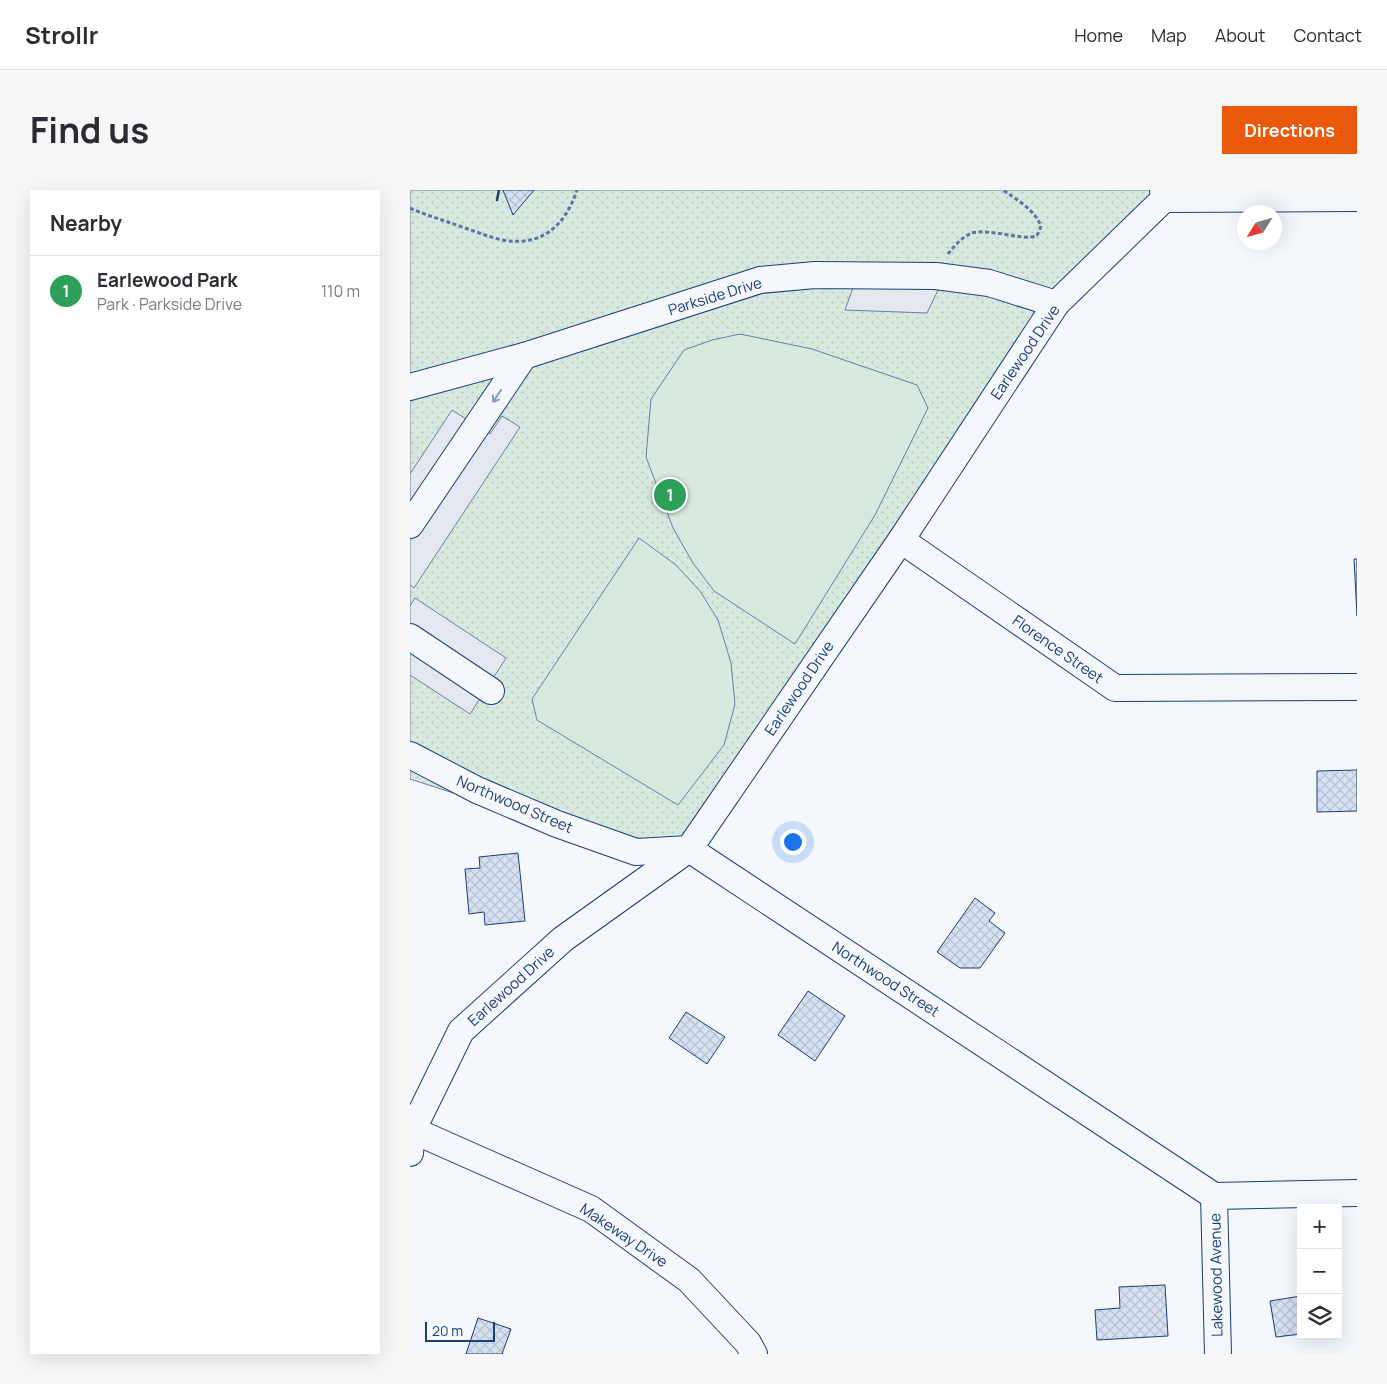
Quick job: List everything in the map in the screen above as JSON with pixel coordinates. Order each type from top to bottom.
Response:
[{"type":"street","points":[[1164,195],[1357,198]]},
{"type":"street","name":"Earlewood Drive","points":[[411,1138],[461,1031],[563,939],[688,849],[901,540],[1056,304],[1164,195]]},
{"type":"street","name":"Parkside Drive","points":[[410,387],[524,356],[760,280],[815,275],[936,276],[989,284],[1056,304]]},
{"type":"street","points":[[410,524],[524,356]]},
{"type":"street","name":"Florence Street","points":[[901,540],[1114,688],[1357,687]]},
{"type":"street","points":[[410,637],[491,691]]},
{"type":"street","name":"Northwood Street","points":[[410,755],[477,790],[557,824],[636,852],[688,849],[1214,1196]]},
{"type":"street","name":"Makeway Drive","points":[[411,1138],[591,1209],[689,1280],[748,1343],[754,1354]]},
{"type":"street","points":[[1214,1196],[1357,1192]]},
{"type":"street","name":"Lakewood Avenue","points":[[1214,1196],[1218,1354]]},
{"type":"path","points":[[410,208],[501,239],[527,241],[546,233],[564,219],[570,210],[577,190]]},
{"type":"path","points":[[936,276],[949,252],[959,241],[973,233],[1016,235],[1026,238],[1035,236],[1040,232],[1042,226],[1039,219],[1022,203],[1003,190]]},
{"type":"shaded area","points":[[410,190],[1163,190],[1056,304],[689,849],[636,852],[410,779]]},
{"type":"shaded area","points":[[854,285],[939,288],[927,313],[845,310]]},
{"type":"shaded area","points":[[740,334],[812,349],[917,385],[928,408],[875,515],[795,644],[714,591],[693,563],[673,528],[646,457],[651,399],[684,350],[712,340]]},
{"type":"shaded area","points":[[452,410],[490,434],[502,416],[520,427],[414,588],[410,585],[410,474]]},
{"type":"shaded area","points":[[639,538],[676,565],[700,591],[718,620],[731,663],[735,704],[724,745],[678,805],[537,720],[532,699]]},
{"type":"shaded area","points":[[415,598],[506,658],[470,714],[410,675],[410,606]]},
{"type":"building","points":[[503,190],[534,190],[513,215]]},
{"type":"building","points":[[1354,559],[1357,559],[1357,616]]},
{"type":"building","points":[[1357,770],[1357,811],[1317,812],[1317,771]]},
{"type":"building","points":[[518,853],[525,921],[485,925],[484,912],[469,914],[465,869],[480,868],[479,857]]},
{"type":"building","points":[[975,898],[995,913],[989,921],[1005,933],[980,968],[960,968],[937,952]]},
{"type":"building","points":[[808,991],[845,1016],[815,1061],[778,1035]]},
{"type":"building","points":[[686,1012],[725,1037],[707,1064],[669,1038]]},
{"type":"building","points":[[1165,1285],[1168,1336],[1097,1340],[1095,1310],[1120,1308],[1119,1287]]},
{"type":"building","points":[[1297,1297],[1297,1334],[1276,1337],[1270,1301]]},
{"type":"building","points":[[478,1318],[511,1329],[502,1354],[466,1354]]},
{"type":"wall","points":[[497,200],[499,190]]},
{"type":"place","name":"Earlewood Park","points":[[670,495]]}]
